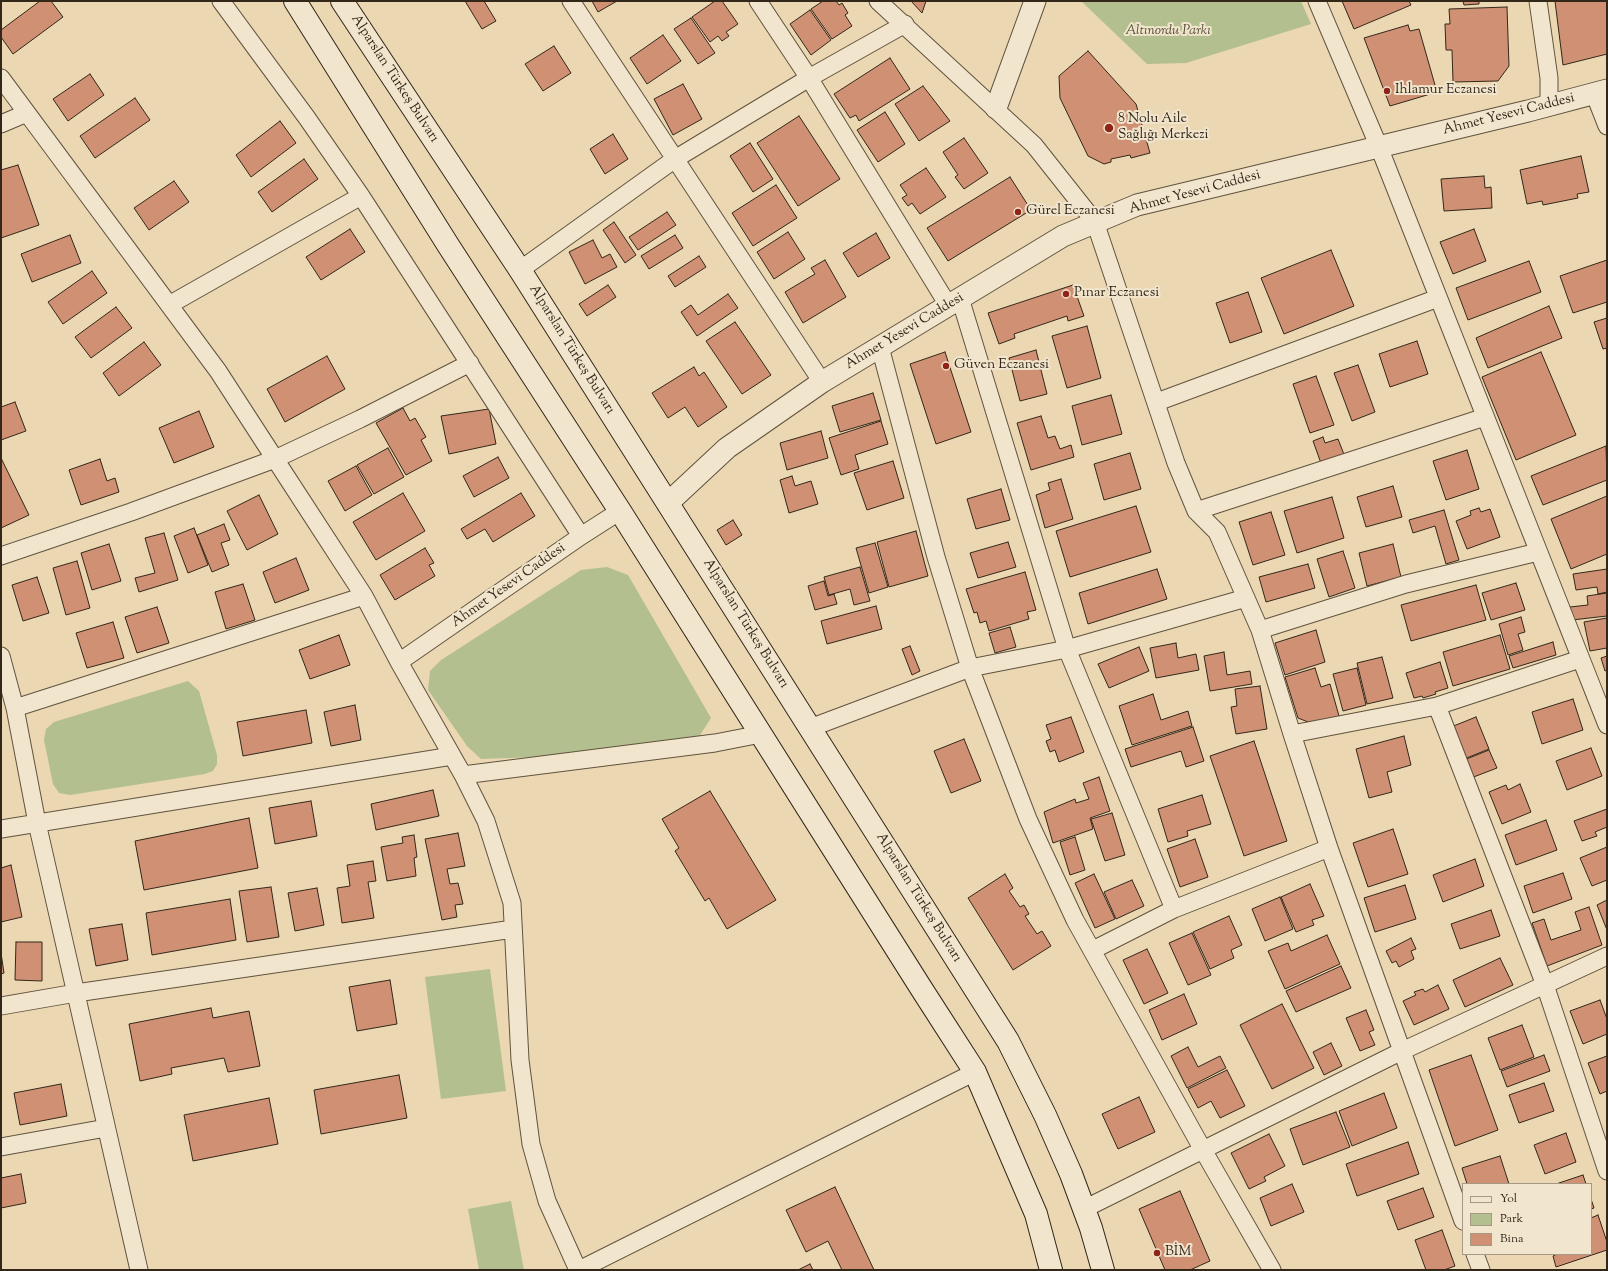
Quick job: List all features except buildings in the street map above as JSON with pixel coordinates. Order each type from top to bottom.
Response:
[{"type":"main road","points":[[296,1],[448,245],[620,511],[976,1072],[1036,1214],[1051,1270]]},
{"type":"main road","name":"Alparslan Türkeş Bulvarı","points":[[342,1],[520,270],[1008,1041],[1045,1115],[1084,1209],[1103,1270]]},
{"type":"street","points":[[221,1],[307,118],[361,196],[470,363],[580,536]]},
{"type":"street","points":[[571,1],[822,382]]},
{"type":"street","points":[[758,1],[954,302],[1068,649],[1174,909]]},
{"type":"street","points":[[878,1],[905,24],[1034,145],[1095,222],[1176,463],[1196,511],[1217,532],[1260,630],[1329,848],[1462,1218]]},
{"type":"street","points":[[996,108],[1035,1]]},
{"type":"street","points":[[1317,1],[1379,147],[1580,659],[1603,703],[1607,725]]},
{"type":"street","points":[[1538,1],[1549,78],[1549,105]]},
{"type":"street","points":[[520,270],[675,159],[809,78],[905,24]]},
{"type":"street","points":[[1,78],[218,371],[364,596],[463,775],[486,820],[512,903],[520,1060],[531,1144],[547,1201],[579,1270],[976,1072]]},
{"type":"street","points":[[1601,92],[1607,126]]},
{"type":"street","name":"Ahmet Yesevi Caddesi","points":[[668,503],[727,448],[822,382],[1063,236],[1137,205],[1601,92]]},
{"type":"street","points":[[1,124],[27,113]]},
{"type":"street","points":[[169,305],[361,196]]},
{"type":"street","points":[[1156,402],[1438,298]]},
{"type":"street","points":[[880,347],[936,557],[970,668],[1028,819],[1076,920],[1203,1150],[1272,1270]]},
{"type":"street","points":[[1,556],[130,512],[275,459],[360,419],[470,363]]},
{"type":"street","points":[[1196,511],[1485,417]]},
{"type":"street","name":"Ahmet Yesevi Caddesi","points":[[400,662],[580,536],[620,511]]},
{"type":"street","points":[[1260,630],[1406,584],[1538,552]]},
{"type":"street","points":[[15,708],[364,596]]},
{"type":"street","points":[[810,728],[970,668],[1068,649],[1246,598]]},
{"type":"street","points":[[1,656],[15,708],[37,823],[139,1270]]},
{"type":"street","points":[[1292,734],[1437,706],[1580,659]]},
{"type":"street","points":[[1437,706],[1544,985],[1607,1171]]},
{"type":"street","points":[[463,775],[715,743],[761,734]]},
{"type":"street","points":[[1,829],[452,756]]},
{"type":"street","points":[[1093,950],[1174,909],[1329,848]]},
{"type":"street","points":[[1,1006],[76,993],[513,929]]},
{"type":"street","points":[[1084,1209],[1402,1051],[1607,956]]},
{"type":"street","points":[[1,1147],[106,1128]]},
{"type":"street","points":[[1475,1255],[1481,1270]]},
{"type":"green space","name":"Altınordu Parkı","points":[[1081,1],[1301,1],[1311,24],[1186,63],[1147,64]]},
{"type":"green space","points":[[607,567],[628,575],[711,718],[695,743],[673,752],[481,759],[467,746],[428,690],[430,671],[441,660],[581,570]]},
{"type":"green space","points":[[188,681],[199,691],[217,755],[217,764],[213,771],[205,774],[70,795],[59,793],[53,784],[44,740],[46,729],[54,722]]},
{"type":"green space","points":[[490,969],[506,1091],[441,1099],[425,977]]},
{"type":"green space","points":[[511,1201],[524,1270],[479,1270],[468,1209]]},
{"type":"place","name":"Ihlamur Eczanesi","points":[[1387,91]]},
{"type":"place","name":"8 Nolu Aile Sağlığı Merkezi","points":[[1109,128]]},
{"type":"place","name":"Gürel Eczanesi","points":[[1018,212]]},
{"type":"place","name":"Pınar Eczanesi","points":[[1066,294]]},
{"type":"place","name":"Güven Eczanesi","points":[[946,366]]},
{"type":"place","name":"BİM","points":[[1157,1253]]}]
